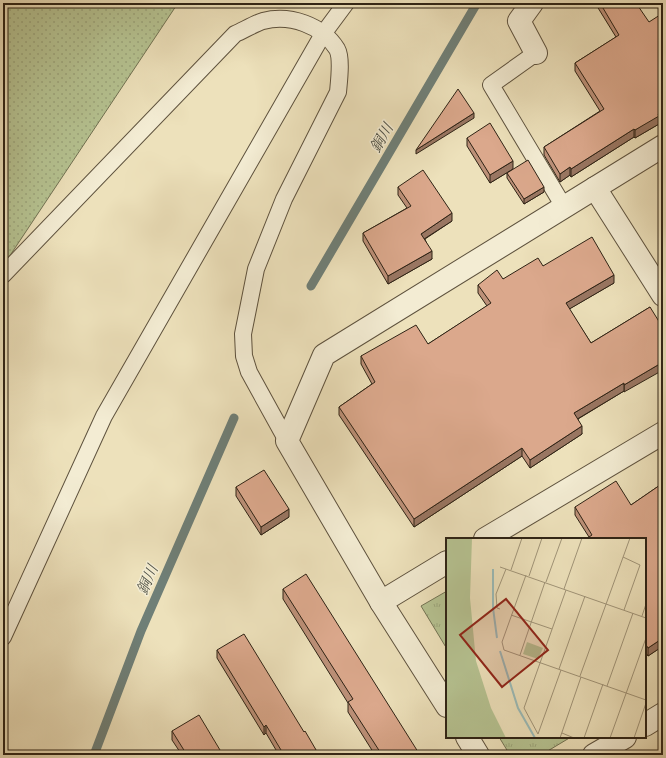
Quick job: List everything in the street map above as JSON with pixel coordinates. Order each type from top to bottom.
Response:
[{"type":"street","points":[[532,3],[519,21],[536,53]]},
{"type":"street","points":[[446,704],[381,602],[287,441],[324,355],[663,146]]},
{"type":"street","points":[[595,188],[663,295]]},
{"type":"street","points":[[487,538],[663,433]]},
{"type":"street","points":[[381,602],[446,563]]},
{"type":"street","points":[[646,724],[663,714]]},
{"type":"street","points":[[468,738],[478,755]]},
{"type":"street","points":[[594,755],[622,738]]},
{"type":"lane","points":[[3,637],[104,416],[323,34],[346,3]]},
{"type":"lane","points":[[3,275],[235,34],[264,21],[288,19],[306,23],[323,34],[337,50],[340,72],[338,92],[284,199],[256,269],[243,334],[244,356],[249,372],[287,441]]},
{"type":"lane","points":[[536,53],[491,85],[564,207]]},
{"type":"green space","points":[[3,3],[178,3],[3,266]]},
{"type":"green space","points":[[446,592],[446,647],[421,606]]},
{"type":"green space","points":[[500,738],[569,738],[541,755],[510,755]]},
{"type":"building","points":[[600,3],[636,3],[649,22],[663,13],[663,111],[658,114],[659,116],[635,130],[634,129],[571,169],[570,167],[560,174],[544,147],[604,109],[575,63],[619,35]]},
{"type":"building","points":[[458,89],[474,113],[416,150]]},
{"type":"building","points":[[490,123],[513,161],[490,175],[467,138]]},
{"type":"building","points":[[528,160],[544,187],[524,199],[507,173]]},
{"type":"building","points":[[423,170],[452,213],[421,234],[432,251],[388,276],[363,233],[411,206],[398,187]]},
{"type":"building","points":[[592,237],[614,275],[566,303],[591,343],[650,307],[663,328],[663,362],[574,413],[582,426],[530,460],[522,448],[414,519],[339,407],[375,382],[361,356],[416,325],[428,344],[491,303],[478,285],[497,270],[503,279],[538,258],[543,266]]},
{"type":"building","points":[[264,470],[289,509],[261,527],[236,487]]},
{"type":"building","points":[[616,481],[631,505],[663,483],[663,638],[648,648],[646,645],[646,538],[588,538],[592,535],[575,507]]},
{"type":"building","points":[[306,574],[420,755],[382,755],[348,702],[353,699],[283,589]]},
{"type":"building","points":[[244,634],[319,755],[284,755],[266,725],[264,727],[217,650]]},
{"type":"building","points":[[199,715],[223,755],[187,755],[172,731]]},
{"type":"waterway","name":"銅川","points":[[311,286],[477,3]]},
{"type":"waterway","name":"銅川","points":[[94,755],[141,631],[234,418]]}]
